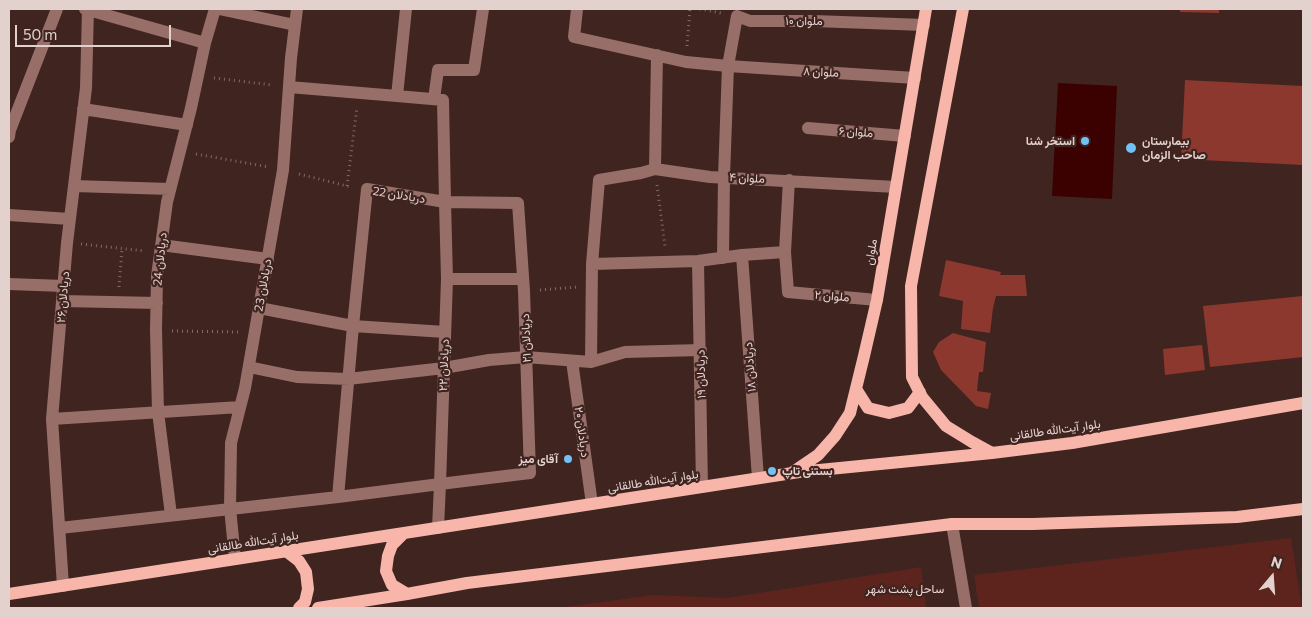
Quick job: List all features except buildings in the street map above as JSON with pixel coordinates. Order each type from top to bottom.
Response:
[{"type":"main road","name":"ملوان","points":[[790,474],[818,455],[835,436],[850,413],[877,300],[926,9]]},
{"type":"main road","points":[[963,9],[911,286],[912,377],[922,397],[946,426],[992,453]]},
{"type":"main road","points":[[856,389],[868,408],[889,413],[908,408],[920,392]]},
{"type":"main road","name":"بلوار آیت‌الله طالقانی","points":[[9,594],[758,478],[1072,443],[1303,403]]},
{"type":"main road","points":[[318,608],[467,583],[952,524],[1033,524],[1237,517],[1303,509]]},
{"type":"main road","points":[[404,533],[392,545],[386,571],[392,584],[407,594]]},
{"type":"main road","points":[[286,551],[299,561],[306,572],[308,589],[305,602],[299,608]]},
{"type":"street","points":[[9,132],[57,9]]},
{"type":"street","points":[[87,9],[205,43]]},
{"type":"street","name":"دریادلان ۲۶","points":[[63,586],[52,419],[67,243],[86,88],[87,9]]},
{"type":"street","points":[[217,9],[295,24]]},
{"type":"street","name":"دریادلان 24","points":[[171,515],[158,412],[157,276],[167,202],[187,125],[205,43],[217,9]]},
{"type":"street","name":"دریادلان 23","points":[[235,559],[230,508],[231,443],[248,368],[283,170],[297,9]]},
{"type":"street","points":[[397,96],[406,9]]},
{"type":"street","points":[[290,87],[434,99],[438,70],[474,70],[483,9]]},
{"type":"street","name":"ملوان ۸","points":[[577,9],[574,37],[686,62],[914,78]]},
{"type":"street","name":"ملوان ۱۰","points":[[736,16],[750,21],[815,15],[924,25]]},
{"type":"street","points":[[723,258],[728,66],[736,16]]},
{"type":"street","points":[[655,169],[657,55]]},
{"type":"street","name":"دریادلان 22","points":[[338,497],[367,190],[445,202],[443,100],[434,99]]},
{"type":"street","points":[[83,109],[187,125]]},
{"type":"street","name":"ملوان ۶","points":[[808,128],[905,136]]},
{"type":"street","name":"ملوان ۴","points":[[592,264],[599,180],[655,169],[710,177],[896,187]]},
{"type":"street","points":[[591,362],[592,264],[698,261],[785,252],[789,180]]},
{"type":"street","points":[[74,186],[170,189]]},
{"type":"street","name":"دریادلان ۲۱","points":[[440,484],[530,473],[524,285],[518,202],[445,202]]},
{"type":"street","name":"دریادلان ۲۲","points":[[438,528],[448,279],[445,202]]},
{"type":"street","points":[[9,214],[70,219]]},
{"type":"street","points":[[160,249],[268,259]]},
{"type":"street","name":"ملوان ۲","points":[[785,252],[788,292],[877,300]]},
{"type":"street","name":"دریادلان ۱۸","points":[[742,255],[758,478]]},
{"type":"street","name":"دریادلان ۱۹","points":[[698,261],[702,487]]},
{"type":"street","points":[[448,279],[524,285]]},
{"type":"street","points":[[9,284],[64,286]]},
{"type":"street","points":[[62,301],[157,303]]},
{"type":"street","points":[[259,308],[353,326],[446,332]]},
{"type":"street","points":[[248,368],[297,377],[348,379],[444,368],[489,360],[526,357],[591,362],[625,352],[701,350]]},
{"type":"street","name":"دریادلان ۲۰","points":[[572,360],[592,504]]},
{"type":"street","points":[[52,419],[240,407]]},
{"type":"street","points":[[60,528],[440,484]]},
{"type":"street","points":[[952,524],[966,608]]},
{"type":"path","points":[[686,62],[690,9]]},
{"type":"path","points":[[700,9],[736,16]]},
{"type":"path","points":[[198,76],[290,87]]},
{"type":"path","points":[[347,186],[359,93]]},
{"type":"path","points":[[180,151],[283,170],[367,190]]},
{"type":"path","points":[[655,169],[668,261]]},
{"type":"path","points":[[67,243],[122,249],[160,249]]},
{"type":"path","points":[[117,302],[122,249]]},
{"type":"path","points":[[524,285],[592,286]]},
{"type":"path","points":[[156,330],[254,332]]},
{"type":"green space","points":[[1291,538],[1302,608],[979,608],[974,575]]},
{"type":"green space","name":"ساحل پشت شهر","points":[[921,567],[926,608],[558,608],[653,595],[728,598]]},
{"type":"shaded area","name":"استخر شنا","points":[[1058,83],[1117,86],[1112,199],[1052,196]]},
{"type":"place","name":"استخر شنا","points":[[1085,141]]},
{"type":"place","name":"بیمارستان صاحب الزمان","points":[[1131,148]]},
{"type":"place","name":"آقای میز","points":[[568,459]]},
{"type":"place","name":"بستنی تاپ","points":[[772,471]]}]
